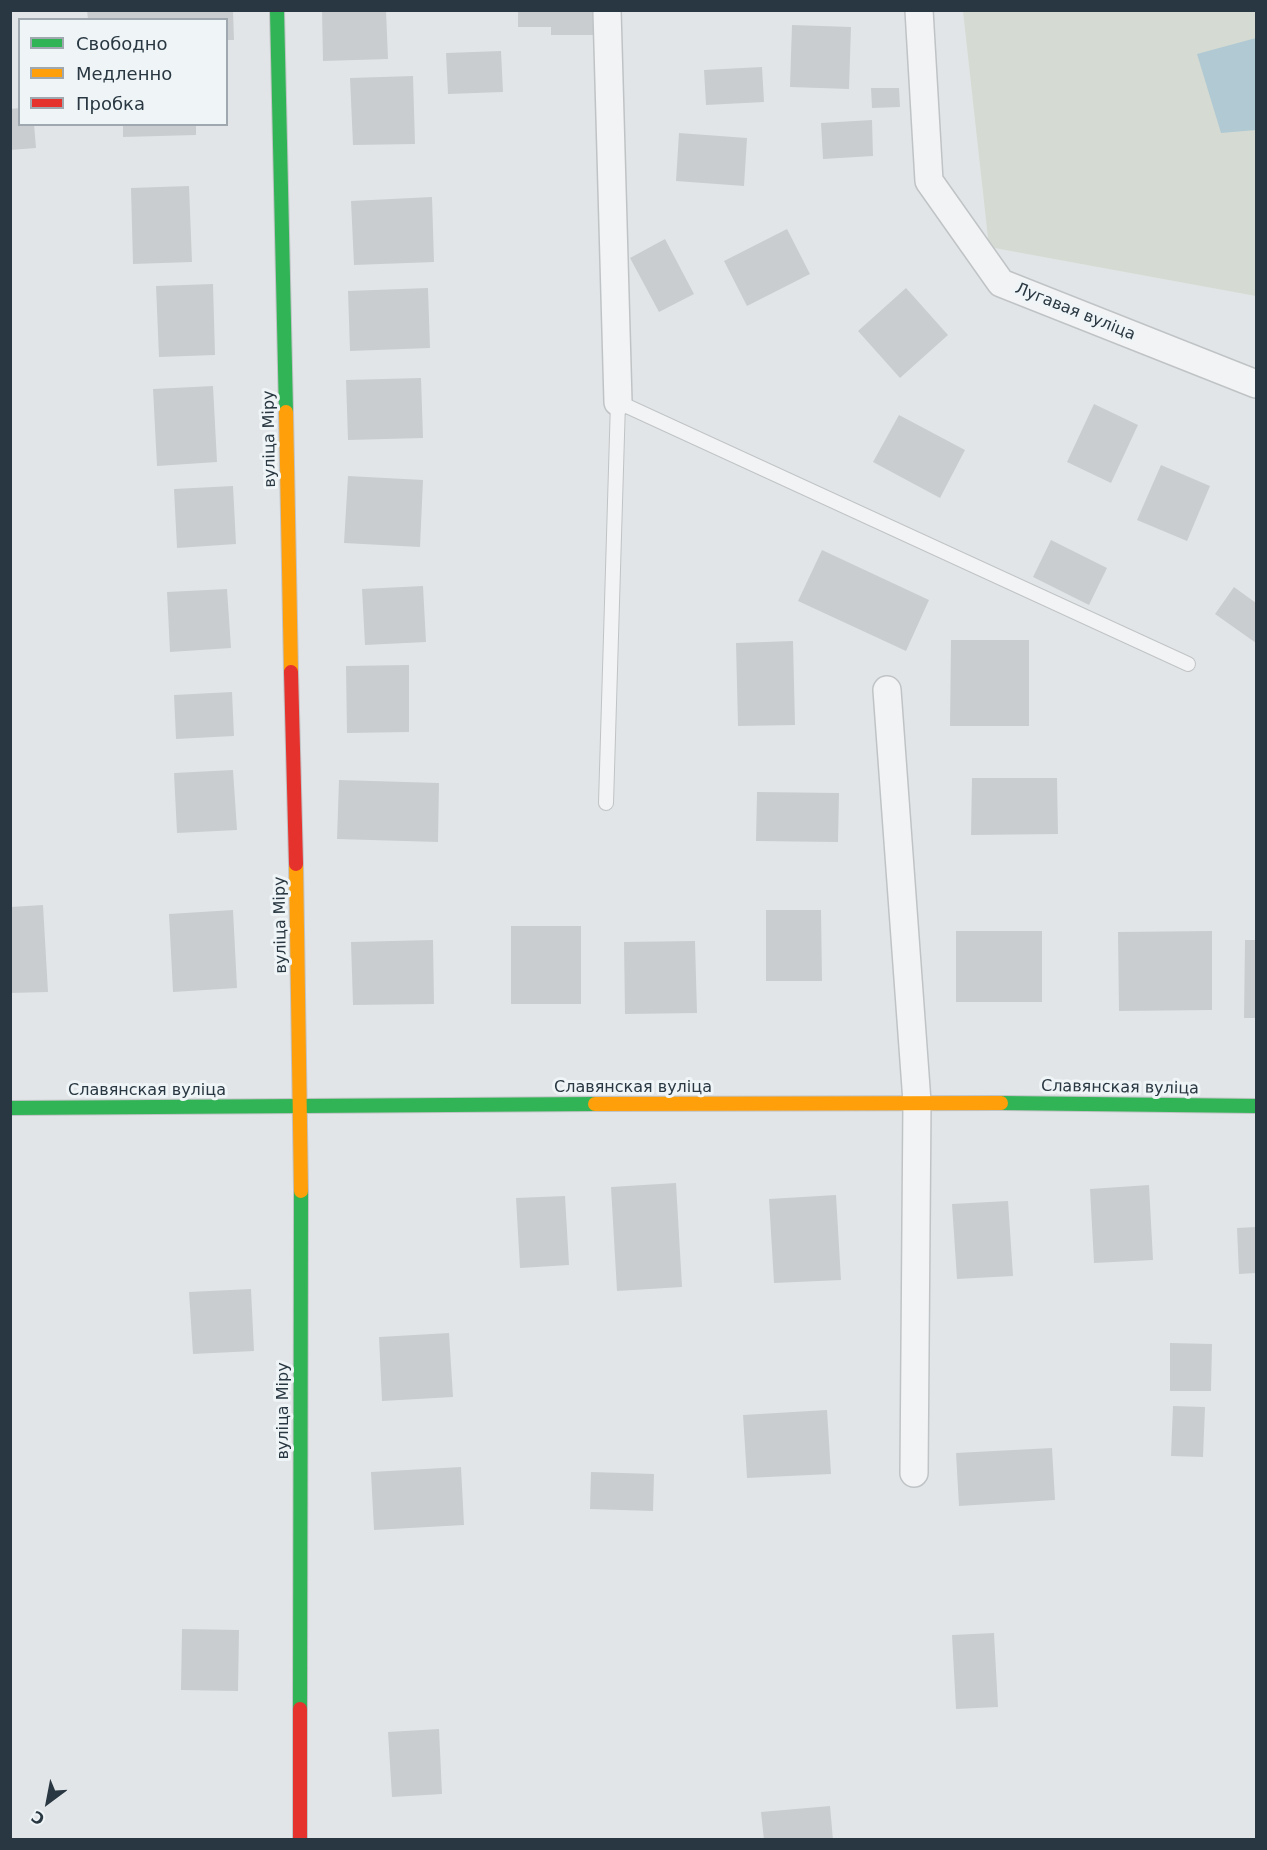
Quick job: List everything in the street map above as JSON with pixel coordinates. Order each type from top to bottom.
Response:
[{"type":"street","name":"вуліца Міру","points":[[277,10],[301,1106],[300,1839]]},
{"type":"street","points":[[607,10],[618,402]]},
{"type":"street","name":"Лугавая вуліца","points":[[919,10],[929,181],[1001,283],[1257,384]]},
{"type":"street","points":[[887,690],[917,1102],[914,1473]]},
{"type":"street","name":"Славянская вуліца","points":[[10,1108],[917,1102],[1257,1106]]},
{"type":"lane","points":[[606,803],[618,402],[1188,664]]},
{"type":"shaded area","points":[[963,11],[1256,11],[1256,296],[989,247]]},
{"type":"water","points":[[1256,38],[1256,130],[1221,133],[1197,54]]},
{"type":"building","points":[[87,10],[233,10],[234,40],[228,40],[228,18],[88,18]]},
{"type":"building","points":[[322,10],[386,10],[388,59],[323,61]]},
{"type":"building","points":[[518,10],[596,10],[596,35],[551,35],[551,27],[518,27]]},
{"type":"building","points":[[792,25],[851,27],[849,89],[790,87]]},
{"type":"building","points":[[501,51],[503,92],[448,94],[446,53]]},
{"type":"building","points":[[762,67],[764,102],[706,105],[704,70]]},
{"type":"building","points":[[413,76],[415,144],[353,145],[350,78]]},
{"type":"building","points":[[871,88],[899,88],[900,107],[872,108]]},
{"type":"building","points":[[18,108],[18,126],[34,126],[36,148],[10,150],[10,109]]},
{"type":"building","points":[[872,120],[873,156],[823,159],[821,123]]},
{"type":"building","points":[[123,126],[196,126],[196,135],[123,137]]},
{"type":"building","points":[[679,133],[747,138],[744,186],[676,181]]},
{"type":"building","points":[[189,186],[192,262],[133,264],[131,188]]},
{"type":"building","points":[[432,197],[434,262],[354,265],[351,201]]},
{"type":"building","points":[[787,229],[810,274],[747,306],[724,261]]},
{"type":"building","points":[[665,239],[694,294],[659,312],[630,258]]},
{"type":"building","points":[[213,284],[215,355],[159,357],[156,286]]},
{"type":"building","points":[[428,288],[430,348],[350,351],[348,291]]},
{"type":"building","points":[[906,288],[948,335],[900,378],[858,331]]},
{"type":"building","points":[[421,378],[423,438],[348,440],[346,380]]},
{"type":"building","points":[[213,386],[217,462],[157,466],[153,389]]},
{"type":"building","points":[[1094,404],[1138,425],[1111,483],[1067,462]]},
{"type":"building","points":[[899,415],[965,450],[940,498],[873,462]]},
{"type":"building","points":[[1161,465],[1210,486],[1187,541],[1137,520]]},
{"type":"building","points":[[348,476],[423,480],[420,547],[344,543]]},
{"type":"building","points":[[233,486],[236,544],[177,548],[174,489]]},
{"type":"building","points":[[1051,540],[1107,568],[1089,605],[1033,577]]},
{"type":"building","points":[[822,550],[929,600],[906,651],[798,601]]},
{"type":"building","points":[[423,586],[426,642],[365,645],[362,589]]},
{"type":"building","points":[[1234,587],[1256,603],[1256,643],[1215,614]]},
{"type":"building","points":[[227,589],[231,648],[170,652],[167,592]]},
{"type":"building","points":[[951,640],[1029,640],[1029,726],[950,726]]},
{"type":"building","points":[[793,641],[795,725],[738,726],[736,643]]},
{"type":"building","points":[[409,665],[409,732],[347,733],[346,666]]},
{"type":"building","points":[[232,692],[234,736],[176,739],[174,695]]},
{"type":"building","points":[[233,770],[237,830],[177,833],[174,773]]},
{"type":"building","points":[[972,778],[1057,778],[1058,834],[971,835]]},
{"type":"building","points":[[339,780],[439,783],[438,842],[337,839]]},
{"type":"building","points":[[757,792],[839,793],[838,842],[756,841]]},
{"type":"building","points":[[43,905],[48,992],[10,993],[10,907]]},
{"type":"building","points":[[233,910],[237,988],[173,992],[169,914]]},
{"type":"building","points":[[766,910],[821,910],[822,981],[766,981]]},
{"type":"building","points":[[511,926],[581,926],[581,1004],[511,1004]]},
{"type":"building","points":[[956,931],[1042,931],[1042,1002],[956,1002]]},
{"type":"building","points":[[1212,931],[1212,1010],[1119,1011],[1118,932]]},
{"type":"building","points":[[433,940],[434,1004],[353,1005],[351,942]]},
{"type":"building","points":[[1245,940],[1256,940],[1256,1018],[1244,1018]]},
{"type":"building","points":[[695,941],[697,1013],[625,1014],[624,942]]},
{"type":"building","points":[[676,1183],[682,1287],[617,1291],[611,1187]]},
{"type":"building","points":[[1149,1185],[1153,1260],[1094,1263],[1090,1189]]},
{"type":"building","points":[[836,1195],[841,1280],[774,1283],[769,1199]]},
{"type":"building","points":[[565,1196],[569,1265],[520,1268],[516,1198]]},
{"type":"building","points":[[1008,1201],[1013,1276],[957,1279],[952,1204]]},
{"type":"building","points":[[1256,1227],[1256,1273],[1239,1274],[1237,1228]]},
{"type":"building","points":[[251,1289],[254,1351],[193,1354],[189,1292]]},
{"type":"building","points":[[449,1333],[453,1397],[382,1401],[379,1337]]},
{"type":"building","points":[[1170,1343],[1212,1344],[1211,1391],[1170,1391]]},
{"type":"building","points":[[1173,1406],[1205,1407],[1203,1457],[1171,1456]]},
{"type":"building","points":[[827,1410],[831,1474],[747,1478],[743,1415]]},
{"type":"building","points":[[1052,1448],[1055,1500],[959,1506],[956,1453]]},
{"type":"building","points":[[461,1467],[464,1525],[374,1530],[371,1472]]},
{"type":"building","points":[[591,1472],[654,1474],[653,1511],[590,1509]]},
{"type":"building","points":[[182,1629],[239,1630],[238,1691],[181,1690]]},
{"type":"building","points":[[994,1633],[998,1707],[956,1709],[952,1635]]},
{"type":"building","points":[[439,1729],[442,1794],[392,1797],[388,1732]]},
{"type":"building","points":[[830,1806],[833,1840],[764,1840],[761,1812]]},
{"type":"traffic: fast","points":[[277,10],[286,412]]},
{"type":"traffic: fast","points":[[1001,1103],[1256,1106]]},
{"type":"traffic: fast","points":[[10,1108],[595,1104]]},
{"type":"traffic: fast","points":[[300,1709],[301,1191]]},
{"type":"traffic: slow","points":[[286,412],[291,672]]},
{"type":"traffic: slow","points":[[296,864],[301,1191]]},
{"type":"traffic: slow","points":[[595,1104],[1001,1103]]},
{"type":"traffic: jam","points":[[291,672],[296,864]]},
{"type":"traffic: jam","points":[[300,1709],[300,1840]]}]
